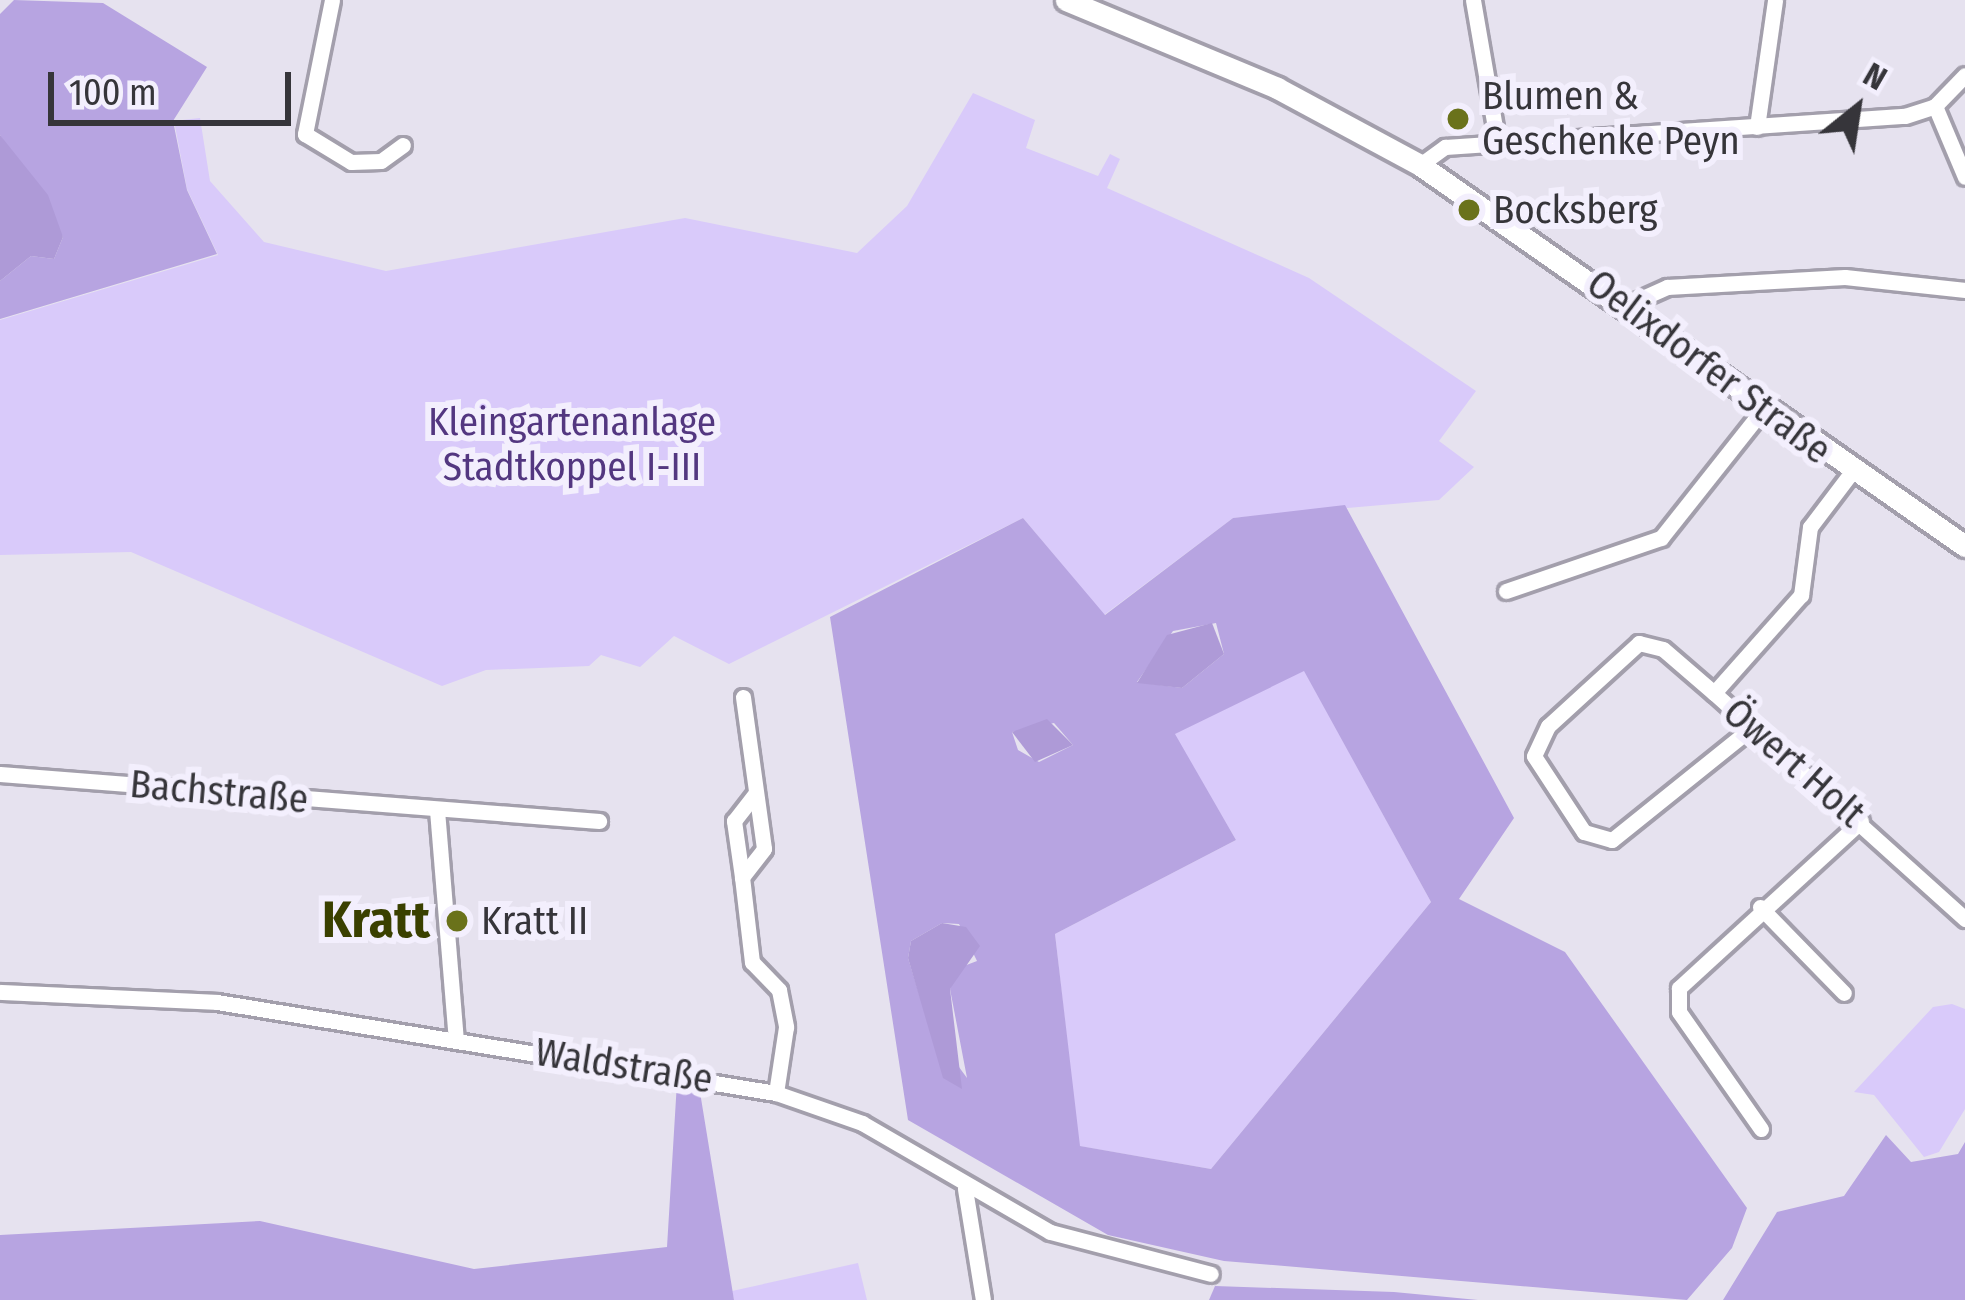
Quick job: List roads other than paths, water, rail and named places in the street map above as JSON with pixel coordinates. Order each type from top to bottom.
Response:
[{"type":"street","points":[[332,0],[305,134],[352,163],[381,161],[403,145]]},
{"type":"street","name":"Oelixdorfer Straße","points":[[1066,0],[1257,78],[1420,165],[1629,304],[1851,473],[1965,546]]},
{"type":"street","points":[[1473,0],[1498,144]]},
{"type":"street","points":[[1757,127],[1775,0]]},
{"type":"street","points":[[1420,165],[1445,147],[1757,127],[1935,106],[1965,75]]},
{"type":"street","points":[[1935,106],[1965,177]]},
{"type":"street","points":[[1629,304],[1667,287],[1845,277],[1964,291]]},
{"type":"street","points":[[1505,591],[1661,538],[1764,408]]},
{"type":"street","name":"Öwert Holt","points":[[1851,473],[1810,527],[1801,595],[1714,693],[1965,919]]},
{"type":"street","points":[[1714,693],[1664,649],[1640,644],[1547,726],[1534,756],[1584,832],[1612,840],[1750,729]]},
{"type":"street","points":[[742,877],[764,849],[743,697]]},
{"type":"street","name":"Bachstraße","points":[[0,774],[599,821]]},
{"type":"street","points":[[755,794],[734,821],[752,962],[778,990],[786,1027],[776,1093]]},
{"type":"street","points":[[437,810],[456,1040]]},
{"type":"street","points":[[1761,1129],[1678,1000],[1691,967],[1861,821]]},
{"type":"street","points":[[1760,907],[1844,993]]},
{"type":"street","name":"Waldstraße","points":[[0,992],[197,999],[776,1093],[862,1124],[965,1189],[1068,1238],[1211,1274]]},
{"type":"street","points":[[965,1189],[982,1300]]},
{"type":"place","name":"Blumen & Geschenke Peyn","points":[[1458,119]]},
{"type":"place","name":"Bocksberg","points":[[1469,210]]},
{"type":"place","name":"Kratt II","points":[[457,921]]},
{"type":"district","name":"Kratt","points":[[376,920]]},
{"type":"park label","name":"Kleingartenanlage Stadtkoppel I-III","points":[[572,446]]}]
